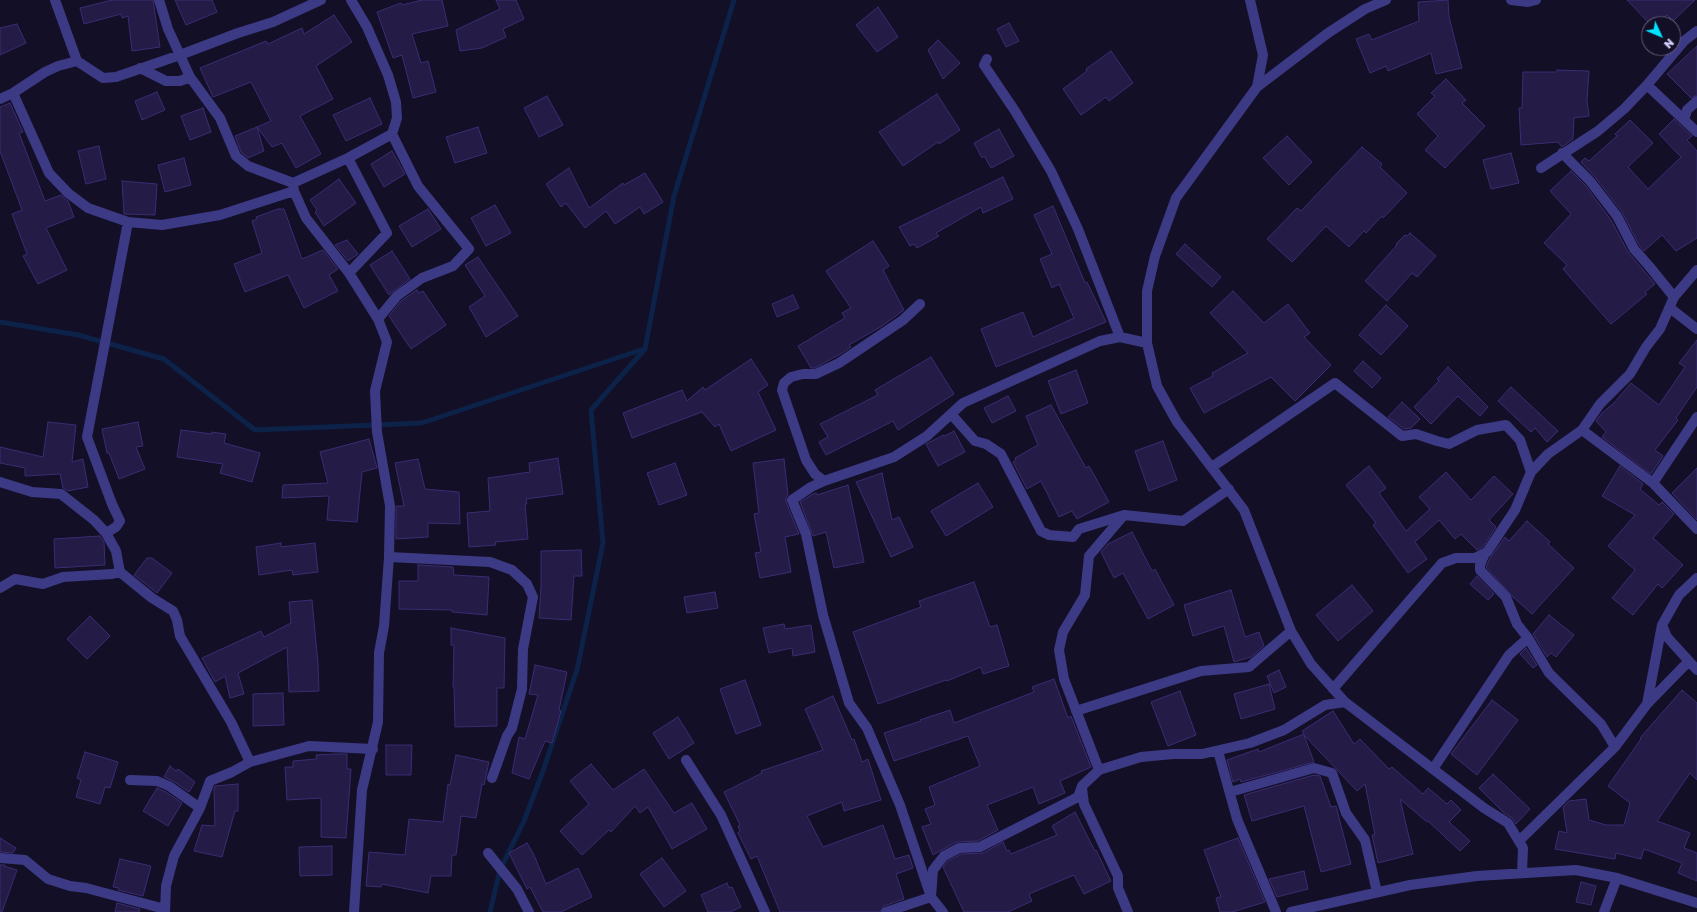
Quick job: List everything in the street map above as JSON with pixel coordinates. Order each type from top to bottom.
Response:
[{"type":"street","points":[[55,0],[77,61],[103,78],[116,77],[180,56],[238,33],[273,22],[321,0]]},
{"type":"street","points":[[159,0],[168,29],[190,77],[220,118],[236,156],[248,166],[293,187],[306,218],[349,273],[378,319],[387,342],[375,391],[377,432],[390,506],[389,557],[384,626],[379,653],[378,722],[373,749],[362,790],[354,912]]},
{"type":"street","points":[[351,0],[367,27],[388,75],[396,102],[397,118],[392,134],[418,186],[469,249],[453,266],[422,278],[397,296],[378,319]]},
{"type":"street","points":[[1250,0],[1263,56],[1257,87]]},
{"type":"street","points":[[1386,0],[1365,9],[1328,32],[1257,87],[1176,198],[1155,256],[1147,291],[1147,343],[1157,386],[1177,422],[1244,510],[1291,630],[1311,664],[1345,702],[1484,808],[1508,823],[1523,848],[1522,873]]},
{"type":"street","points":[[1511,0],[1528,2],[1536,0]]},
{"type":"street","points":[[1541,168],[1598,131],[1624,109],[1647,85],[1684,41],[1697,31]]},
{"type":"street","points":[[987,59],[984,65],[1015,111],[1050,171],[1078,228],[1120,337]]},
{"type":"street","points":[[0,99],[13,93],[44,72],[58,66],[77,61]]},
{"type":"street","points":[[140,68],[166,81],[180,81],[190,77]]},
{"type":"street","points":[[1647,85],[1697,132]]},
{"type":"street","points":[[13,93],[49,173],[68,193],[88,208],[128,222],[162,225],[187,222],[220,215],[293,187],[392,134]]},
{"type":"street","points":[[1684,120],[1687,110],[1697,101]]},
{"type":"street","points":[[1562,153],[1590,181],[1617,216],[1634,249],[1650,266],[1674,297]]},
{"type":"street","points":[[348,158],[387,233],[349,273]]},
{"type":"street","points":[[106,533],[116,527],[120,521],[112,504],[87,437],[128,222]]},
{"type":"street","points":[[1615,746],[1601,724],[1549,673],[1528,638],[1517,624],[1506,597],[1480,570],[1480,565],[1485,553],[1500,534],[1515,510],[1531,472],[1548,454],[1582,430],[1600,404],[1630,374],[1646,347],[1660,329],[1674,297],[1697,270]]},
{"type":"street","points":[[824,481],[815,474],[806,460],[782,390],[784,383],[791,377],[803,374],[816,374],[839,362],[903,320],[920,304]]},
{"type":"street","points":[[1670,308],[1697,328]]},
{"type":"street","points":[[943,912],[931,897],[900,805],[867,728],[849,703],[823,615],[806,534],[792,500],[811,487],[824,481],[894,457],[927,436],[964,403],[1100,341],[1120,337],[1147,343]]},
{"type":"street","points":[[1212,467],[1335,383],[1402,436],[1416,434],[1437,442],[1449,444],[1477,430],[1506,425],[1520,440],[1531,472]]},
{"type":"street","points":[[951,414],[975,441],[986,444],[1000,454],[1041,531],[1049,535],[1073,537],[1079,528],[1124,515],[1183,521],[1229,489]]},
{"type":"street","points":[[1653,483],[1697,417]]},
{"type":"street","points":[[1582,430],[1653,483],[1697,529]]},
{"type":"street","points":[[0,482],[32,492],[61,494],[94,520],[106,533],[116,551],[120,572],[152,598],[173,611],[177,620],[180,636],[231,722],[250,762]]},
{"type":"street","points":[[1099,770],[1064,679],[1060,650],[1063,632],[1085,595],[1090,556],[1124,515]]},
{"type":"street","points":[[1333,689],[1442,563],[1456,558],[1475,558],[1485,553]]},
{"type":"street","points":[[389,557],[490,562],[512,570],[527,584],[533,597],[523,649],[522,689],[512,728],[507,736],[492,778]]},
{"type":"street","points":[[0,588],[15,579],[43,584],[63,577],[112,574],[120,572]]},
{"type":"street","points":[[1647,704],[1662,625],[1679,595],[1697,578]]},
{"type":"street","points":[[1662,625],[1667,637],[1688,662],[1697,670]]},
{"type":"street","points":[[1076,711],[1201,671],[1249,667],[1291,630]]},
{"type":"street","points":[[1433,769],[1509,655],[1528,638]]},
{"type":"street","points":[[1519,841],[1615,746],[1647,704],[1688,662]]},
{"type":"street","points":[[931,897],[933,870],[944,856],[959,848],[980,847],[1078,797],[1082,786],[1099,770],[1141,758],[1173,754],[1202,754],[1250,743],[1284,730],[1325,705],[1345,702]]},
{"type":"street","points":[[0,858],[25,860],[48,879],[70,886],[86,888],[165,910],[166,886],[174,856],[200,808],[210,781],[232,772],[250,762],[309,746],[373,749]]},
{"type":"street","points":[[1218,751],[1236,819],[1276,912]]},
{"type":"street","points":[[686,760],[721,815],[766,912]]},
{"type":"street","points":[[1230,792],[1314,768],[1332,773],[1346,813],[1365,840],[1377,892]]},
{"type":"street","points":[[130,780],[157,781],[169,786],[200,808]]},
{"type":"street","points":[[1082,786],[1084,804],[1094,828],[1118,876],[1118,888],[1128,912]]},
{"type":"street","points":[[488,853],[517,889],[529,912]]},
{"type":"street","points":[[1291,912],[1410,885],[1477,876],[1576,870],[1618,878],[1697,903]]},
{"type":"street","points":[[1604,912],[1618,878]]},
{"type":"street","points":[[886,912],[931,897]]},
{"type":"building","points":[[112,0],[153,0],[160,47],[132,51],[128,16],[122,18],[121,14],[84,24],[80,8]]},
{"type":"building","points":[[175,0],[212,0],[217,12],[186,25]]},
{"type":"building","points":[[422,0],[442,0],[448,26],[412,34],[421,63],[428,61],[436,92],[413,98],[402,55],[393,58],[377,12],[401,3],[402,5]]},
{"type":"building","points":[[496,0],[516,0],[524,19],[503,29],[506,37],[482,48],[460,51],[456,30],[500,9]]},
{"type":"building","points":[[1448,0],[1449,17],[1462,68],[1436,74],[1431,53],[1388,71],[1386,66],[1370,73],[1356,39],[1369,34],[1372,40],[1419,21],[1418,2]]},
{"type":"building","points":[[1627,0],[1695,0],[1678,16],[1642,16]]},
{"type":"building","points":[[878,7],[898,37],[877,52],[856,25]]},
{"type":"building","points":[[334,15],[352,42],[316,66],[333,99],[300,116],[321,154],[296,168],[282,143],[272,147],[257,127],[271,121],[251,82],[213,97],[200,68],[266,41],[268,44],[302,28],[304,34]]},
{"type":"building","points":[[1009,23],[1019,41],[1006,47],[997,29]]},
{"type":"building","points":[[17,24],[26,43],[0,55],[0,28]]},
{"type":"building","points":[[938,40],[960,63],[943,79],[928,50]]},
{"type":"building","points":[[1697,46],[1697,95],[1691,98],[1667,74]]},
{"type":"building","points":[[1111,51],[1133,83],[1109,101],[1106,97],[1081,115],[1063,89],[1087,71],[1086,69]]},
{"type":"building","points":[[1557,70],[1589,71],[1587,101],[1589,116],[1574,118],[1573,139],[1562,147],[1558,142],[1521,145],[1519,108],[1522,108],[1523,72],[1557,72]]},
{"type":"building","points":[[1446,79],[1466,100],[1462,103],[1485,126],[1445,168],[1425,150],[1438,136],[1417,114],[1435,96],[1431,93]]},
{"type":"building","points":[[157,92],[165,110],[142,120],[135,101]]},
{"type":"building","points":[[937,94],[960,130],[939,144],[938,142],[903,166],[879,132]]},
{"type":"building","points":[[547,96],[563,125],[539,137],[524,108]]},
{"type":"building","points":[[370,98],[382,124],[346,141],[333,115]]},
{"type":"building","points":[[10,103],[23,132],[19,133],[45,201],[61,195],[68,201],[74,217],[46,228],[67,270],[38,284],[23,256],[27,254],[12,214],[22,210],[0,151],[0,107]]},
{"type":"building","points":[[203,108],[211,132],[190,140],[181,116]]},
{"type":"building","points":[[1674,119],[1692,136],[1687,140],[1697,151],[1697,238],[1676,251],[1662,235],[1644,251],[1639,245],[1622,212],[1595,177],[1581,162],[1585,158],[1589,161],[1617,136],[1615,134],[1630,120],[1653,143],[1628,167],[1648,189],[1681,157],[1659,134]]},
{"type":"building","points":[[257,127],[264,151],[248,158],[241,152],[235,136]]},
{"type":"building","points":[[478,127],[487,153],[455,163],[446,137]]},
{"type":"building","points":[[999,129],[1014,156],[991,168],[984,156],[982,158],[974,143]]},
{"type":"building","points":[[1287,136],[1312,162],[1289,185],[1263,158]]},
{"type":"building","points":[[99,146],[106,179],[86,184],[78,151]]},
{"type":"building","points":[[1362,147],[1382,164],[1380,167],[1407,193],[1383,218],[1382,216],[1366,233],[1364,231],[1349,247],[1326,226],[1292,262],[1267,239],[1297,208],[1301,211]]},
{"type":"building","points":[[392,151],[405,174],[384,187],[371,164]]},
{"type":"building","points":[[1511,153],[1519,183],[1491,189],[1483,160]]},
{"type":"building","points":[[184,158],[191,185],[165,192],[158,165]]},
{"type":"building","points":[[569,168],[589,208],[623,183],[624,185],[645,173],[663,202],[644,214],[640,207],[615,224],[606,211],[585,228],[566,203],[561,207],[546,184]]},
{"type":"building","points":[[1571,171],[1585,185],[1611,220],[1628,252],[1655,284],[1645,292],[1647,294],[1611,324],[1563,269],[1567,265],[1544,243],[1571,214],[1550,191]]},
{"type":"building","points":[[1003,177],[1013,199],[983,213],[981,207],[936,233],[939,236],[917,248],[914,244],[910,246],[899,227]]},
{"type":"building","points":[[339,179],[356,203],[324,226],[315,212],[317,210],[310,200]]},
{"type":"building","points":[[122,181],[157,184],[155,215],[124,214]]},
{"type":"building","points":[[495,205],[511,233],[486,246],[471,218]]},
{"type":"building","points":[[1053,206],[1085,283],[1087,282],[1106,322],[996,367],[981,329],[1023,312],[1033,337],[1074,318],[1059,284],[1052,288],[1040,259],[1052,254],[1034,215]]},
{"type":"building","points":[[278,209],[284,209],[302,259],[323,250],[338,269],[329,275],[338,291],[304,308],[288,275],[245,292],[234,264],[262,253],[252,221],[257,219],[256,217]]},
{"type":"building","points":[[428,209],[441,229],[412,247],[399,226]]},
{"type":"building","points":[[1410,233],[1436,256],[1417,277],[1412,273],[1387,301],[1365,281],[1397,245],[1396,244],[1405,235],[1407,236]]},
{"type":"building","points":[[347,240],[358,254],[348,261],[335,245]]},
{"type":"building","points":[[873,241],[889,266],[883,270],[904,310],[882,326],[849,345],[851,347],[842,353],[815,368],[811,368],[798,346],[845,318],[842,313],[851,308],[826,271]]},
{"type":"building","points":[[1185,244],[1221,277],[1212,287],[1176,254]]},
{"type":"building","points":[[392,251],[410,279],[389,295],[370,265]]},
{"type":"building","points":[[478,257],[518,316],[486,337],[469,307],[485,296],[465,265]]},
{"type":"building","points":[[417,290],[419,293],[423,291],[446,325],[411,349],[389,316],[401,301]]},
{"type":"building","points":[[1233,291],[1264,323],[1288,304],[1310,333],[1304,337],[1331,365],[1295,401],[1271,377],[1204,413],[1190,388],[1213,376],[1212,373],[1248,353],[1210,313]]},
{"type":"building","points":[[793,295],[799,308],[777,317],[772,304]]},
{"type":"building","points":[[1386,305],[1408,326],[1381,355],[1359,335]]},
{"type":"building","points":[[1697,340],[1697,387],[1676,418],[1678,420],[1655,450],[1663,456],[1651,474],[1602,437],[1606,432],[1596,421],[1631,383],[1659,405],[1685,367],[1679,363]]},
{"type":"building","points":[[931,357],[954,394],[898,430],[893,421],[826,455],[819,442],[828,437],[820,424],[878,395],[875,390]]},
{"type":"building","points":[[751,359],[768,385],[758,392],[776,430],[731,451],[719,424],[715,427],[702,412],[632,438],[623,413],[682,390],[687,401],[703,387],[705,390]]},
{"type":"building","points":[[1363,361],[1381,378],[1372,388],[1354,371]]},
{"type":"building","points":[[1448,367],[1488,407],[1480,416],[1458,396],[1431,424],[1414,407],[1439,381],[1437,379]]},
{"type":"building","points":[[1076,370],[1088,403],[1061,414],[1048,381]]},
{"type":"building","points":[[1511,387],[1558,431],[1547,442],[1535,428],[1531,432],[1498,401]]},
{"type":"building","points":[[1008,396],[1016,411],[992,423],[984,408]]},
{"type":"building","points":[[1402,402],[1420,419],[1411,428],[1404,429],[1388,417]]},
{"type":"building","points":[[1051,405],[1086,468],[1089,466],[1109,502],[1077,519],[1072,511],[1059,517],[1041,481],[1027,489],[1013,462],[1016,460],[1015,458],[1038,445],[1026,416]]},
{"type":"building","points":[[48,422],[76,425],[72,462],[83,459],[88,487],[68,491],[63,488],[60,474],[25,476],[25,468],[0,463],[0,447],[43,457]]},
{"type":"building","points":[[138,422],[143,446],[136,447],[145,469],[119,479],[109,453],[107,453],[102,429]]},
{"type":"building","points":[[181,430],[212,434],[212,432],[226,434],[224,443],[260,453],[252,482],[220,473],[223,464],[177,457]]},
{"type":"building","points":[[954,431],[965,452],[938,466],[926,444]]},
{"type":"building","points":[[369,439],[377,468],[362,472],[357,522],[327,520],[329,496],[282,498],[283,485],[328,483],[320,452]]},
{"type":"building","points":[[1163,441],[1177,480],[1149,491],[1135,451]]},
{"type":"building","points":[[558,458],[563,494],[526,499],[527,504],[525,504],[528,539],[495,542],[496,545],[469,547],[467,513],[490,511],[488,478],[530,472],[529,463]]},
{"type":"building","points":[[418,459],[425,489],[459,492],[460,524],[428,523],[428,537],[396,539],[396,506],[404,506],[395,463]]},
{"type":"building","points":[[784,459],[788,495],[786,497],[786,502],[799,534],[785,537],[791,572],[760,578],[755,553],[761,552],[754,514],[759,513],[753,463]]},
{"type":"building","points":[[675,463],[687,495],[659,505],[647,473]]},
{"type":"building","points":[[1369,466],[1386,488],[1379,493],[1406,531],[1430,509],[1419,497],[1446,472],[1471,500],[1494,476],[1513,494],[1489,520],[1496,527],[1483,547],[1477,550],[1461,534],[1455,539],[1439,520],[1415,542],[1427,559],[1408,573],[1373,525],[1376,523],[1346,485]]},
{"type":"building","points":[[1620,466],[1643,484],[1640,489],[1659,505],[1662,502],[1674,514],[1653,538],[1683,565],[1662,588],[1658,584],[1633,615],[1612,598],[1635,570],[1608,546],[1635,515],[1602,496]]},
{"type":"building","points":[[1697,468],[1697,520],[1672,493]]},
{"type":"building","points":[[882,473],[892,520],[899,517],[913,547],[891,557],[856,482]]},
{"type":"building","points":[[978,483],[993,507],[946,536],[931,511]]},
{"type":"building","points":[[848,485],[864,562],[834,568],[826,532],[813,536],[800,502],[813,494],[816,493],[817,495]]},
{"type":"building","points":[[1527,521],[1550,542],[1548,544],[1574,568],[1532,614],[1513,597],[1486,567],[1490,558],[1505,537],[1509,541]]},
{"type":"building","points":[[1132,532],[1152,571],[1155,569],[1174,605],[1148,619],[1123,573],[1114,578],[1101,552],[1108,544]]},
{"type":"building","points":[[100,536],[104,542],[105,565],[55,568],[54,539]]},
{"type":"building","points":[[281,543],[281,547],[315,543],[318,572],[293,575],[292,570],[259,575],[256,547]]},
{"type":"building","points":[[581,550],[582,576],[574,576],[571,620],[539,618],[541,551]]},
{"type":"building","points":[[147,558],[152,558],[172,573],[157,593],[134,575]]},
{"type":"building","points":[[418,565],[453,567],[454,575],[489,577],[487,615],[452,612],[452,610],[399,609],[399,581],[418,581]]},
{"type":"building","points":[[1477,576],[1494,594],[1488,600],[1470,584]]},
{"type":"building","points":[[974,582],[990,627],[997,625],[1009,666],[983,674],[981,667],[947,681],[946,680],[878,704],[853,632],[921,607],[919,601]]},
{"type":"building","points":[[1352,585],[1373,611],[1338,641],[1316,615]]},
{"type":"building","points":[[1231,590],[1245,637],[1259,632],[1264,646],[1251,657],[1234,662],[1224,626],[1193,636],[1184,605]]},
{"type":"building","points":[[715,592],[718,608],[687,613],[684,597]]},
{"type":"building","points":[[312,600],[319,691],[289,692],[287,647],[238,673],[244,694],[230,698],[225,676],[215,682],[202,658],[261,631],[264,637],[291,623],[289,602]]},
{"type":"building","points":[[1549,615],[1574,635],[1556,657],[1551,653],[1547,657],[1533,634]]},
{"type":"building","points":[[90,616],[110,636],[87,659],[67,639]]},
{"type":"building","points":[[784,624],[785,629],[811,625],[815,652],[793,656],[792,648],[769,653],[763,628]]},
{"type":"building","points":[[451,628],[505,638],[504,688],[497,688],[497,726],[455,727],[453,687],[454,645],[451,645]]},
{"type":"building","points":[[1526,648],[1537,665],[1533,668],[1520,654]]},
{"type":"building","points":[[535,665],[567,672],[559,710],[561,711],[552,743],[545,741],[529,779],[512,773],[519,737],[525,739],[538,695],[529,694]]},
{"type":"building","points":[[1279,670],[1286,687],[1274,693],[1267,676]]},
{"type":"building","points":[[1054,679],[1068,718],[1071,716],[1091,767],[1060,781],[1065,793],[1039,804],[1033,787],[987,805],[998,830],[978,841],[956,842],[933,855],[922,827],[931,824],[925,809],[935,805],[929,787],[980,766],[968,736],[894,761],[884,733],[950,710],[954,723],[1034,692],[1032,687]]},
{"type":"building","points":[[745,680],[761,725],[736,734],[720,689]]},
{"type":"building","points":[[1269,684],[1275,709],[1241,719],[1234,694]]},
{"type":"building","points":[[1682,690],[1697,703],[1697,780],[1690,773],[1657,821],[1690,833],[1684,848],[1697,853],[1697,881],[1678,873],[1682,863],[1644,849],[1641,859],[1616,853],[1615,859],[1555,849],[1559,831],[1567,833],[1563,807],[1569,801],[1586,799],[1589,820],[1606,825],[1624,825],[1630,803],[1608,786],[1641,739],[1640,738]]},
{"type":"building","points":[[1180,691],[1196,735],[1168,746],[1151,702]]},
{"type":"building","points":[[283,693],[284,725],[253,726],[253,694]]},
{"type":"building","points":[[833,696],[852,740],[854,739],[862,762],[868,759],[881,800],[844,811],[842,802],[807,816],[823,847],[883,825],[895,859],[909,855],[913,868],[896,874],[904,899],[884,906],[880,912],[780,912],[757,856],[751,859],[738,833],[740,831],[738,826],[740,825],[724,792],[762,773],[761,771],[823,750],[805,709]]},
{"type":"building","points":[[1492,700],[1518,720],[1477,775],[1451,754]]},
{"type":"building","points":[[1333,711],[1354,744],[1360,739],[1389,769],[1392,767],[1423,794],[1428,788],[1447,804],[1451,800],[1461,810],[1449,822],[1470,841],[1460,851],[1428,821],[1427,822],[1400,799],[1413,854],[1378,863],[1372,835],[1375,835],[1365,784],[1357,791],[1304,735],[1314,762],[1241,782],[1240,779],[1233,782],[1227,760],[1258,749],[1259,752],[1304,734],[1302,731]]},
{"type":"building","points":[[678,717],[694,743],[669,759],[653,733]]},
{"type":"building","points":[[386,745],[412,745],[411,775],[386,775]]},
{"type":"building","points":[[85,752],[118,762],[110,788],[105,787],[100,804],[76,797],[81,780],[77,778]]},
{"type":"building","points":[[347,754],[347,769],[351,769],[346,838],[321,837],[321,798],[287,800],[285,767],[293,767],[293,761],[317,759],[316,755]]},
{"type":"building","points":[[456,755],[489,762],[484,785],[482,784],[476,818],[461,816],[456,855],[452,855],[451,876],[431,876],[428,893],[382,884],[381,887],[366,886],[369,852],[405,855],[409,819],[443,822],[448,784],[450,785]]},
{"type":"building","points":[[591,764],[613,790],[644,769],[674,813],[692,803],[707,829],[672,849],[648,807],[640,813],[635,806],[611,832],[609,830],[582,855],[560,831],[589,804],[570,781]]},
{"type":"building","points":[[170,766],[176,771],[178,769],[195,782],[189,792],[173,781],[164,777]]},
{"type":"building","points":[[1493,774],[1530,809],[1516,824],[1512,818],[1504,813],[1479,788]]},
{"type":"building","points":[[1314,775],[1320,776],[1331,807],[1336,806],[1351,864],[1321,872],[1304,806],[1252,821],[1244,795]]},
{"type":"building","points":[[238,784],[238,811],[235,811],[222,857],[194,851],[202,825],[215,826],[215,786]]},
{"type":"building","points":[[157,788],[166,792],[182,803],[168,826],[143,811]]},
{"type":"building","points":[[1075,812],[1111,881],[1084,894],[1074,875],[1029,894],[1032,901],[1008,912],[964,912],[943,867],[948,861],[961,854],[983,853],[1003,842],[1007,851],[1009,850],[1011,854],[1057,835],[1052,826]]},
{"type":"building","points":[[0,838],[16,848],[13,853],[0,852]]},
{"type":"building","points":[[1238,838],[1265,902],[1232,912],[1220,912],[1216,898],[1221,897],[1204,850]]},
{"type":"building","points":[[527,843],[534,855],[546,884],[578,868],[592,897],[561,912],[543,912],[530,887],[527,889],[509,853]]},
{"type":"building","points":[[332,846],[332,875],[300,876],[299,847]]},
{"type":"building","points":[[662,858],[686,891],[664,907],[640,874]]},
{"type":"building","points":[[120,859],[151,866],[143,896],[118,890],[119,888],[113,887]]},
{"type":"building","points":[[0,865],[5,865],[4,866],[17,870],[2,912],[0,912]]},
{"type":"building","points":[[1304,871],[1308,889],[1277,897],[1269,879]]},
{"type":"building","points":[[1581,882],[1596,886],[1591,905],[1576,902]]},
{"type":"building","points":[[727,883],[729,888],[732,887],[741,907],[730,912],[708,912],[701,895]]},
{"type":"building","points":[[117,903],[140,909],[139,912],[115,912]]},
{"type":"waterway","points":[[490,912],[500,870],[524,821],[543,771],[577,670],[603,543],[591,410],[645,349],[674,196],[734,0]]},
{"type":"waterway","points":[[0,322],[78,335],[164,359],[255,430],[422,423],[644,349]]}]
